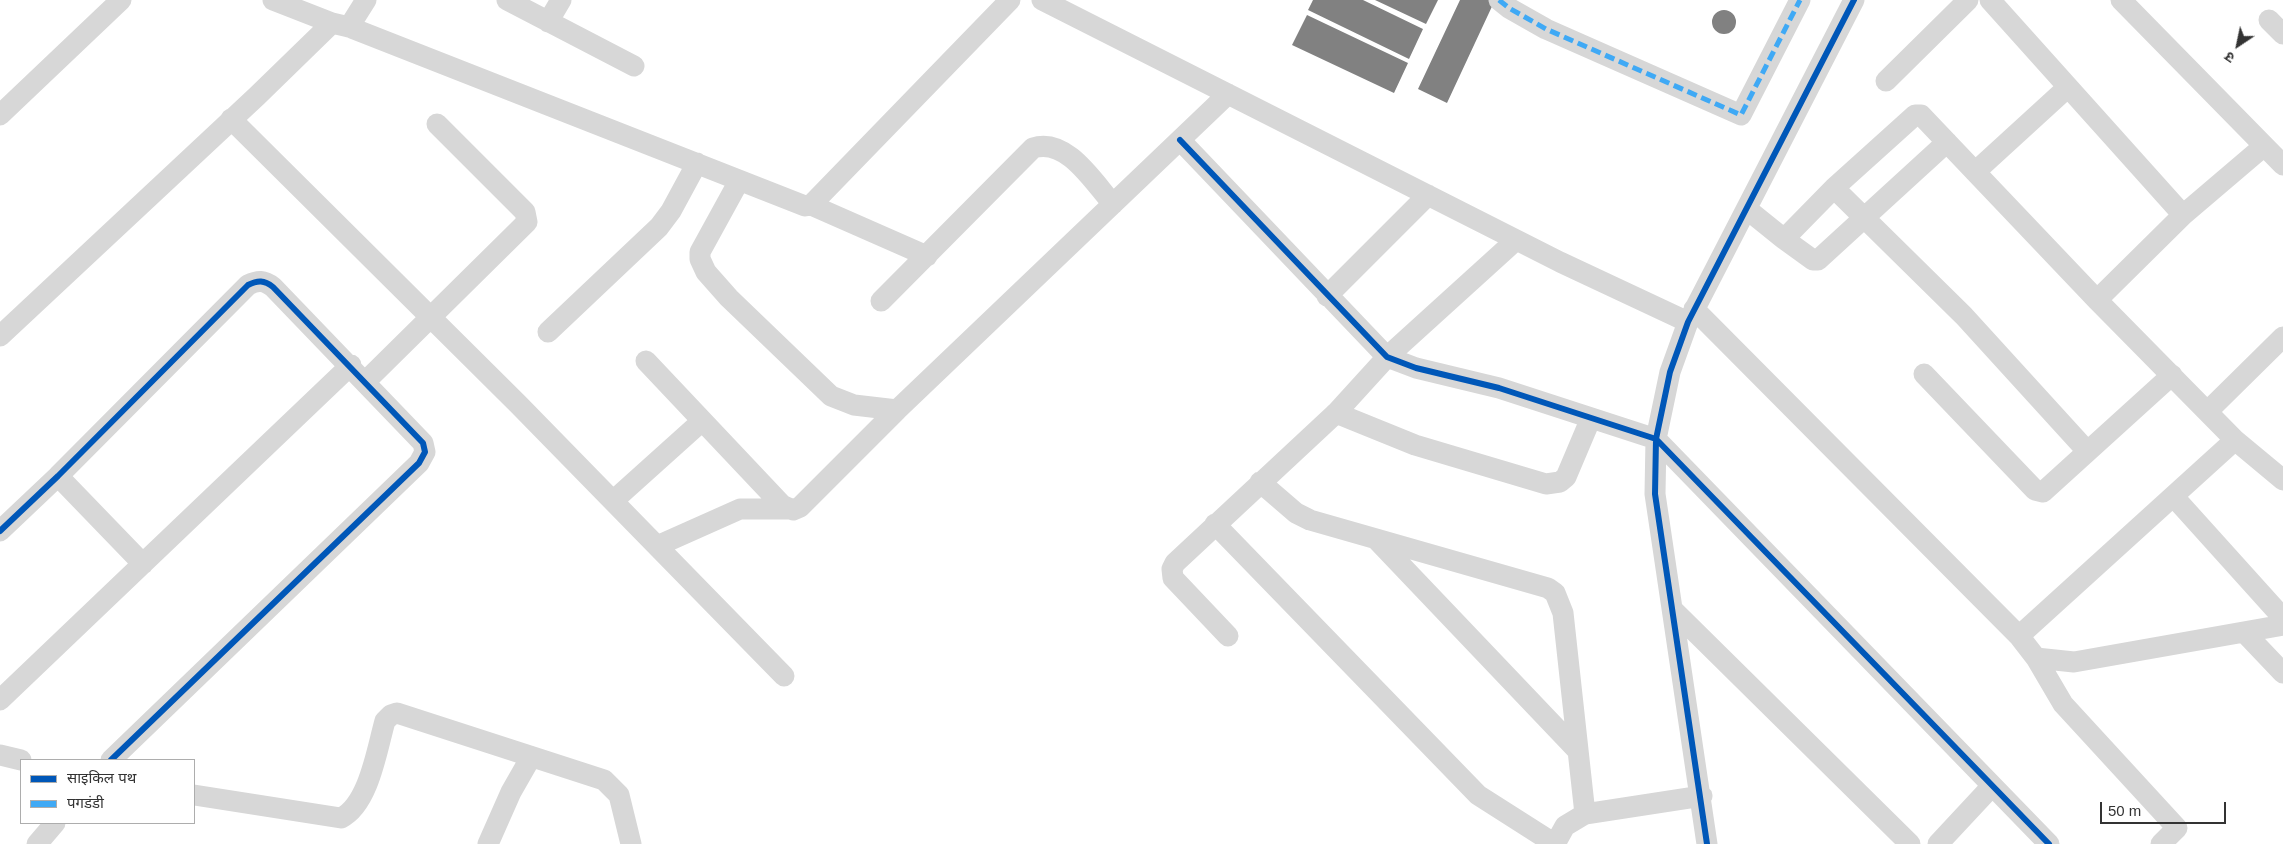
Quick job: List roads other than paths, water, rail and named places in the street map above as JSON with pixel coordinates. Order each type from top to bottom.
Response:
[{"type":"street","points":[[0,115],[121,0]]},
{"type":"street","points":[[273,0],[697,163],[796,204],[811,205],[927,256]]},
{"type":"street","points":[[0,336],[231,119],[341,25],[366,0]]},
{"type":"street","points":[[507,0],[634,66]]},
{"type":"street","points":[[548,22],[561,0]]},
{"type":"street","points":[[811,205],[1010,0]]},
{"type":"street","points":[[1042,0],[1516,240],[1691,315],[2019,636],[2036,658],[2063,704],[2177,828],[2161,844]]},
{"type":"street","points":[[1499,0],[1509,8],[1546,29],[1740,114],[1800,0]]},
{"type":"street","points":[[1707,844],[1702,796],[1655,494],[1656,439],[1670,372],[1691,315],[1748,210],[1854,0]]},
{"type":"street","points":[[1886,81],[1968,0]]},
{"type":"street","points":[[1990,0],[2183,215]]},
{"type":"street","points":[[2121,0],[2283,165]]},
{"type":"street","points":[[1975,172],[2068,87]]},
{"type":"street","points":[[657,546],[740,509],[793,510],[806,503],[897,410],[1228,94]]},
{"type":"street","points":[[1784,238],[1834,188],[1915,115],[1924,117],[2097,300],[2235,440],[2282,476]]},
{"type":"street","points":[[231,119],[432,318],[784,676]]},
{"type":"street","points":[[366,381],[525,226],[527,218],[525,212],[437,124]]},
{"type":"street","points":[[1180,140],[1387,358],[1416,368],[1499,388],[1656,439],[2049,844]]},
{"type":"street","points":[[1748,210],[1813,260],[1818,260],[1947,142]]},
{"type":"street","points":[[881,301],[1033,148],[1042,145],[1063,152],[1077,162],[1113,204]]},
{"type":"street","points":[[2097,300],[2183,215],[2264,146]]},
{"type":"street","points":[[548,332],[659,227],[671,211],[697,163]]},
{"type":"street","points":[[739,181],[700,252],[700,259],[706,272],[729,298],[832,396],[854,406],[897,410]]},
{"type":"street","points":[[1834,188],[1964,316],[2087,451]]},
{"type":"street","points":[[1327,296],[1428,195]]},
{"type":"street","points":[[1228,636],[1172,574],[1175,563],[1336,413],[1387,358],[1516,240]]},
{"type":"street","points":[[0,531],[58,476],[248,285],[254,282],[262,281],[273,287],[351,365],[426,448],[423,457],[112,759]]},
{"type":"street","points":[[2208,411],[2283,337]]},
{"type":"street","points":[[646,361],[787,509]]},
{"type":"street","points":[[0,700],[351,365]]},
{"type":"street","points":[[1924,374],[2038,492],[2048,490],[2087,451],[2172,375]]},
{"type":"street","points":[[1336,413],[1415,445],[1546,484],[1560,482],[1566,477],[1591,418]]},
{"type":"street","points":[[613,501],[702,421]]},
{"type":"street","points":[[2019,636],[2235,440]]},
{"type":"street","points":[[58,476],[143,564]]},
{"type":"street","points":[[1260,482],[1302,517],[1548,588],[1555,593],[1563,612],[1584,814]]},
{"type":"street","points":[[2174,497],[2283,618]]},
{"type":"street","points":[[1215,524],[1478,795],[1555,844],[1565,826],[1584,814],[1702,796]]},
{"type":"street","points":[[1377,540],[1578,751]]},
{"type":"street","points":[[1672,609],[1910,844]]},
{"type":"street","points":[[2036,658],[2074,662],[2283,625]]},
{"type":"street","points":[[2244,632],[2283,673]]},
{"type":"street","points":[[195,795],[341,818],[349,814],[362,797],[385,721],[394,714],[402,714],[610,784],[619,795],[631,844]]},
{"type":"street","points":[[0,755],[20,760]]},
{"type":"street","points":[[488,844],[511,792],[531,757]]},
{"type":"street","points":[[1938,844],[1992,786]]},
{"type":"street","points":[[37,844],[54,824]]}]
